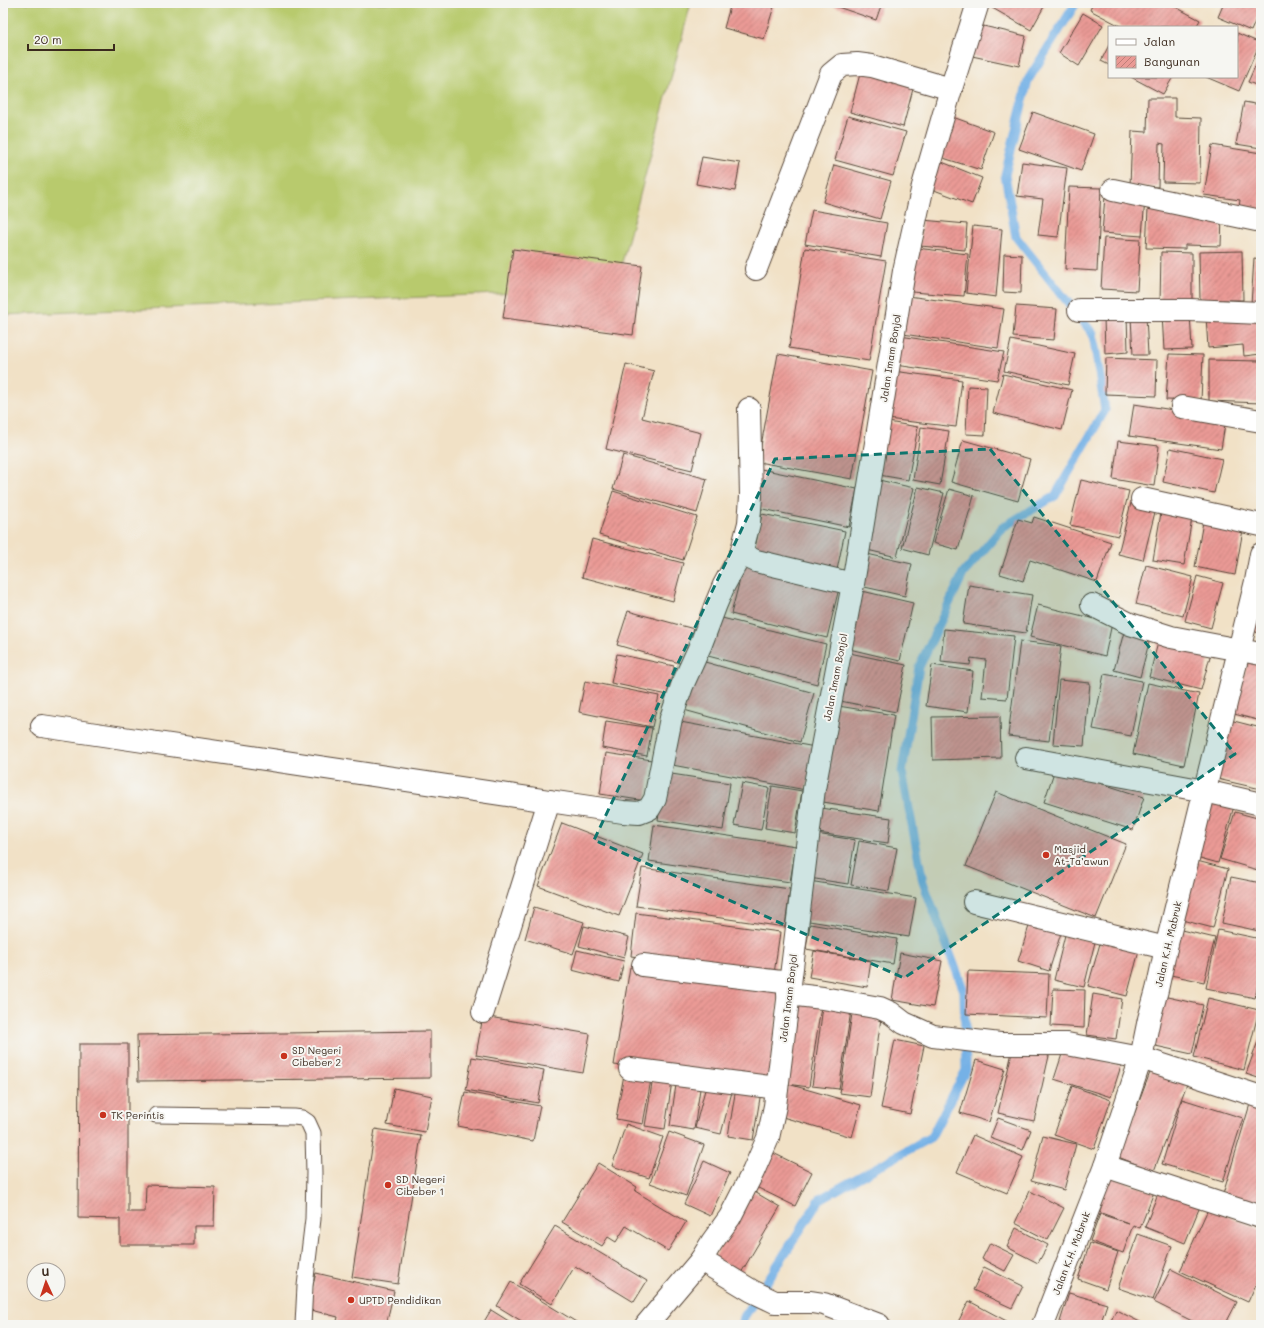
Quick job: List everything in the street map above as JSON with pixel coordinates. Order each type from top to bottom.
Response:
[{"type":"street","name":"Jalan Imam Bonjol","points":[[646,1325],[702,1260],[712,1242],[730,1217],[753,1172],[768,1138],[775,1106],[814,788],[853,584],[904,271],[923,186],[978,3]]},
{"type":"street","points":[[756,269],[831,74],[842,65],[857,64],[872,66],[951,89]]},
{"type":"street","points":[[1113,190],[1261,222]]},
{"type":"street","points":[[1078,310],[1190,310],[1261,313]]},
{"type":"street","points":[[1182,407],[1261,421]]},
{"type":"street","points":[[42,726],[549,802],[623,812],[639,813],[649,809],[654,799],[671,718],[682,686],[718,598],[741,554],[749,522],[751,496],[749,409]]},
{"type":"street","points":[[1142,499],[1261,525]]},
{"type":"street","points":[[741,554],[756,561],[853,584]]},
{"type":"street","name":"Jalan K.H. Mabruk","points":[[1043,1325],[1105,1166],[1141,1058],[1166,948],[1240,649],[1261,554]]},
{"type":"street","points":[[1092,605],[1130,624],[1171,637],[1261,654]]},
{"type":"street","points":[[1026,758],[1205,791],[1261,804]]},
{"type":"street","points":[[483,1012],[549,802]]},
{"type":"street","points":[[974,902],[1166,948]]},
{"type":"street","points":[[643,965],[789,989],[830,999],[880,1008],[891,1013],[904,1023],[933,1036],[1000,1044],[1067,1044],[1141,1058],[1261,1097]]},
{"type":"street","points":[[630,1068],[777,1088]]},
{"type":"street","points":[[1105,1166],[1261,1217]]},
{"type":"street","points":[[702,1260],[752,1291],[775,1302],[811,1302],[824,1304],[879,1325]]},
{"type":"lane","points":[[156,1115],[294,1117],[302,1118],[308,1122],[313,1134],[314,1173],[313,1219],[305,1286],[304,1325]]},
{"type":"highlighted area","points":[[990,449],[1235,754],[904,978],[594,840],[775,459]]},
{"type":"green space","points":[[3,3],[691,3],[615,289],[3,315]]},
{"type":"building","points":[[731,3],[775,3],[764,39],[724,28]]},
{"type":"building","points":[[826,3],[882,3],[876,20]]},
{"type":"building","points":[[987,3],[1046,3],[1031,30],[987,5]]},
{"type":"building","points":[[1093,3],[1168,3],[1200,20],[1197,26],[1120,26],[1090,10]]},
{"type":"building","points":[[1224,3],[1249,3],[1261,8],[1251,31],[1218,17]]},
{"type":"building","points":[[1083,13],[1103,25],[1079,66],[1059,53]]},
{"type":"building","points":[[1261,23],[1261,40],[1255,37]]},
{"type":"building","points":[[979,25],[1026,36],[1019,66],[972,56]]},
{"type":"building","points":[[1238,33],[1260,43],[1239,91],[1208,78],[1238,78]]},
{"type":"building","points":[[1108,47],[1108,64],[1101,61]]},
{"type":"building","points":[[1261,53],[1261,87],[1248,82]]},
{"type":"building","points":[[861,70],[914,85],[903,127],[850,112]]},
{"type":"building","points":[[1133,78],[1172,78],[1163,94]]},
{"type":"building","points":[[1148,98],[1175,98],[1175,117],[1201,118],[1200,183],[1163,182],[1164,144],[1159,143],[1158,187],[1130,186],[1132,131],[1147,132]]},
{"type":"building","points":[[1244,102],[1261,105],[1261,148],[1236,144]]},
{"type":"building","points":[[1033,112],[1094,134],[1081,171],[1019,149]]},
{"type":"building","points":[[848,116],[906,132],[893,176],[835,160]]},
{"type":"building","points":[[950,116],[994,132],[981,170],[937,156]]},
{"type":"building","points":[[1212,145],[1261,153],[1261,217],[1238,212],[1240,200],[1204,195]]},
{"type":"building","points":[[702,157],[740,163],[735,191],[696,184]]},
{"type":"building","points":[[937,160],[982,178],[972,204],[926,187]]},
{"type":"building","points":[[1022,162],[1067,168],[1058,237],[1038,235],[1043,199],[1017,196]]},
{"type":"building","points":[[834,165],[891,181],[880,219],[823,202]]},
{"type":"building","points":[[1069,187],[1101,188],[1097,271],[1065,269]]},
{"type":"building","points":[[1105,196],[1145,199],[1142,236],[1102,233]]},
{"type":"building","points":[[1148,209],[1187,210],[1222,215],[1221,246],[1185,245],[1185,249],[1146,248]]},
{"type":"building","points":[[812,210],[887,223],[881,257],[805,244]]},
{"type":"building","points":[[922,220],[967,224],[965,250],[920,246]]},
{"type":"building","points":[[973,226],[1002,229],[996,297],[966,293]]},
{"type":"building","points":[[1104,238],[1140,240],[1137,291],[1101,289]]},
{"type":"building","points":[[805,248],[886,261],[869,361],[789,348]]},
{"type":"building","points":[[916,248],[968,254],[964,296],[912,292]]},
{"type":"building","points":[[513,249],[642,266],[633,335],[503,318]]},
{"type":"building","points":[[1242,251],[1243,300],[1200,300],[1199,252]]},
{"type":"building","points":[[1161,252],[1192,253],[1192,303],[1160,303]]},
{"type":"building","points":[[1004,254],[1022,255],[1021,293],[1003,292]]},
{"type":"building","points":[[1254,258],[1261,259],[1261,306],[1251,305]]},
{"type":"building","points":[[908,296],[1004,309],[998,348],[903,334]]},
{"type":"building","points":[[1016,306],[1057,309],[1054,340],[1013,337]]},
{"type":"building","points":[[1190,313],[1192,349],[1164,350],[1162,314]]},
{"type":"building","points":[[1127,315],[1128,352],[1105,354],[1104,317]]},
{"type":"building","points":[[1146,316],[1148,355],[1133,355],[1131,317]]},
{"type":"building","points":[[1206,316],[1259,320],[1261,354],[1244,356],[1243,345],[1208,348]]},
{"type":"building","points":[[900,336],[1004,352],[997,380],[896,365]]},
{"type":"building","points":[[1011,340],[1075,354],[1068,385],[1004,371]]},
{"type":"building","points":[[778,354],[872,371],[852,479],[758,462]]},
{"type":"building","points":[[1169,354],[1203,355],[1201,401],[1166,400]]},
{"type":"building","points":[[1106,358],[1157,360],[1156,396],[1105,394]]},
{"type":"building","points":[[1209,360],[1261,361],[1261,403],[1209,401]]},
{"type":"building","points":[[626,364],[654,371],[642,418],[701,433],[692,470],[606,449]]},
{"type":"building","points":[[893,371],[962,380],[956,427],[887,419]]},
{"type":"building","points":[[1003,374],[1072,390],[1062,430],[993,413]]},
{"type":"building","points":[[968,386],[987,387],[985,435],[966,434]]},
{"type":"building","points":[[1134,404],[1226,418],[1221,449],[1129,436]]},
{"type":"building","points":[[888,422],[918,427],[908,480],[879,475]]},
{"type":"building","points":[[921,427],[949,431],[940,485],[913,480]]},
{"type":"building","points":[[963,440],[1030,459],[1018,501],[951,482]]},
{"type":"building","points":[[1118,441],[1159,446],[1154,486],[1113,479]]},
{"type":"building","points":[[1170,448],[1222,459],[1214,493],[1163,482]]},
{"type":"building","points":[[623,455],[707,479],[697,513],[613,489]]},
{"type":"building","points":[[761,469],[857,489],[849,527],[753,507]]},
{"type":"building","points":[[879,480],[914,488],[897,557],[863,549]]},
{"type":"building","points":[[1081,480],[1129,491],[1118,536],[1070,525]]},
{"type":"building","points":[[918,487],[944,493],[928,555],[902,548]]},
{"type":"building","points":[[949,489],[974,496],[958,550],[933,543]]},
{"type":"building","points":[[613,491],[697,517],[683,560],[599,535]]},
{"type":"building","points":[[1131,503],[1156,508],[1143,560],[1118,554]]},
{"type":"building","points":[[1162,507],[1193,512],[1184,565],[1153,560]]},
{"type":"building","points":[[762,514],[845,531],[837,570],[754,553]]},
{"type":"building","points":[[1204,516],[1244,524],[1235,575],[1195,567]]},
{"type":"building","points":[[1034,517],[1111,542],[1097,582],[1030,560],[1023,581],[1000,574],[1018,519],[1032,523]]},
{"type":"building","points":[[592,539],[683,563],[673,601],[582,577]]},
{"type":"building","points":[[867,554],[912,564],[905,596],[860,586]]},
{"type":"building","points":[[744,564],[839,588],[827,638],[731,614]]},
{"type":"building","points":[[1146,565],[1193,577],[1183,616],[1136,604]]},
{"type":"building","points":[[1197,576],[1223,583],[1211,628],[1185,621]]},
{"type":"building","points":[[969,585],[1032,595],[1026,633],[963,624]]},
{"type":"building","points":[[858,590],[913,603],[900,661],[845,648]]},
{"type":"building","points":[[1261,603],[1261,634],[1246,628]]},
{"type":"building","points":[[1038,605],[1112,623],[1105,656],[1030,637]]},
{"type":"building","points":[[628,611],[694,629],[683,664],[617,645]]},
{"type":"building","points":[[718,617],[826,644],[817,684],[708,656]]},
{"type":"building","points":[[1126,624],[1152,631],[1140,677],[1114,670]]},
{"type":"building","points":[[944,629],[1014,636],[1007,699],[982,697],[986,660],[971,658],[970,665],[941,662]]},
{"type":"building","points":[[1160,635],[1212,649],[1201,690],[1149,677]]},
{"type":"building","points":[[1020,641],[1061,646],[1049,741],[1008,736]]},
{"type":"building","points":[[845,652],[906,665],[896,712],[835,700]]},
{"type":"building","points":[[1250,653],[1261,656],[1261,721],[1234,714]]},
{"type":"building","points":[[617,654],[674,666],[668,695],[611,683]]},
{"type":"building","points":[[698,660],[814,693],[800,742],[684,710]]},
{"type":"building","points":[[932,665],[973,671],[968,712],[926,706]]},
{"type":"building","points":[[1104,674],[1142,681],[1131,736],[1093,729]]},
{"type":"building","points":[[1059,680],[1090,683],[1084,746],[1053,744]]},
{"type":"building","points":[[585,681],[659,696],[652,727],[579,712]]},
{"type":"building","points":[[1148,683],[1199,694],[1184,765],[1133,754]]},
{"type":"building","points":[[832,705],[894,715],[879,811],[817,801]]},
{"type":"building","points":[[1000,716],[1001,758],[933,760],[932,717]]},
{"type":"building","points":[[1226,719],[1261,728],[1261,789],[1213,778]]},
{"type":"building","points":[[606,721],[652,728],[647,756],[602,748]]},
{"type":"building","points":[[675,721],[815,747],[806,790],[667,764]]},
{"type":"building","points":[[606,753],[652,760],[646,801],[600,794]]},
{"type":"building","points":[[1055,769],[1144,797],[1133,830],[1044,802]]},
{"type":"building","points":[[665,773],[730,783],[723,830],[658,820]]},
{"type":"building","points":[[742,783],[769,788],[761,830],[734,825]]},
{"type":"building","points":[[772,786],[802,791],[795,833],[765,828]]},
{"type":"building","name":"Masjid At-Ta'awun","points":[[996,792],[1126,844],[1096,918],[966,866]]},
{"type":"building","points":[[1209,800],[1234,806],[1218,863],[1193,856]]},
{"type":"building","points":[[821,808],[891,818],[888,843],[818,833]]},
{"type":"building","points":[[1235,812],[1261,819],[1261,871],[1220,859]]},
{"type":"building","points":[[562,823],[643,854],[619,916],[538,886]]},
{"type":"building","points":[[654,825],[796,846],[790,882],[649,861]]},
{"type":"building","points":[[816,834],[855,840],[848,884],[809,878]]},
{"type":"building","points":[[859,841],[897,848],[889,891],[851,885]]},
{"type":"building","points":[[1193,860],[1228,869],[1213,928],[1178,919]]},
{"type":"building","points":[[642,868],[790,889],[785,927],[636,906]]},
{"type":"building","points":[[1231,877],[1261,883],[1261,919],[1259,931],[1222,923]]},
{"type":"building","points":[[809,881],[916,898],[909,937],[803,920]]},
{"type":"building","points":[[534,907],[584,922],[573,954],[525,939]]},
{"type":"building","points":[[636,913],[780,932],[774,974],[631,956]]},
{"type":"building","points":[[1030,923],[1061,933],[1049,971],[1018,961]]},
{"type":"building","points":[[810,924],[897,939],[893,964],[806,949]]},
{"type":"building","points":[[584,926],[629,937],[624,958],[579,946]]},
{"type":"building","points":[[1177,929],[1215,938],[1204,982],[1166,974]]},
{"type":"building","points":[[1218,930],[1261,939],[1261,971],[1255,998],[1206,988]]},
{"type":"building","points":[[1065,935],[1095,942],[1084,987],[1054,980]]},
{"type":"building","points":[[1101,940],[1139,951],[1127,996],[1088,986]]},
{"type":"building","points":[[577,950],[624,961],[619,982],[572,970]]},
{"type":"building","points":[[814,951],[871,961],[867,987],[809,977]]},
{"type":"building","points":[[900,953],[942,961],[933,1007],[892,1000]]},
{"type":"building","points":[[630,967],[780,987],[769,1084],[614,1065]]},
{"type":"building","points":[[968,971],[1049,974],[1047,1018],[966,1014]]},
{"type":"building","points":[[1053,989],[1085,990],[1084,1028],[1051,1026]]},
{"type":"building","points":[[1093,994],[1122,999],[1116,1039],[1087,1035]]},
{"type":"building","points":[[1163,996],[1203,1005],[1192,1054],[1151,1045]]},
{"type":"building","points":[[800,997],[822,1000],[809,1087],[787,1084]]},
{"type":"building","points":[[1208,998],[1259,1010],[1244,1070],[1194,1057]]},
{"type":"building","points":[[824,1000],[852,1004],[839,1089],[812,1086]]},
{"type":"building","points":[[853,1007],[882,1011],[870,1097],[840,1093]]},
{"type":"building","points":[[483,1016],[590,1034],[583,1073],[476,1055]]},
{"type":"building","name":"SD Negeri Cibeber 2","points":[[430,1031],[430,1078],[138,1081],[137,1035]]},
{"type":"building","points":[[1261,1033],[1261,1079],[1246,1074]]},
{"type":"building","points":[[895,1040],[924,1046],[910,1114],[881,1108]]},
{"type":"building","name":"TK Perintis","points":[[79,1044],[128,1044],[128,1212],[145,1212],[146,1185],[215,1187],[214,1226],[194,1226],[194,1245],[120,1245],[120,1219],[78,1218]]},
{"type":"building","points":[[1013,1048],[1049,1056],[1034,1121],[998,1113]]},
{"type":"building","points":[[1064,1048],[1121,1066],[1111,1097],[1054,1079]]},
{"type":"building","points":[[472,1057],[544,1070],[538,1103],[466,1090]]},
{"type":"building","points":[[976,1060],[1005,1069],[989,1122],[960,1113]]},
{"type":"building","points":[[625,1069],[652,1074],[643,1124],[616,1119]]},
{"type":"building","points":[[1151,1070],[1187,1084],[1154,1171],[1118,1157]]},
{"type":"building","points":[[653,1078],[672,1081],[665,1129],[645,1126]]},
{"type":"building","points":[[677,1078],[701,1082],[694,1130],[670,1126]]},
{"type":"building","points":[[707,1082],[733,1088],[721,1134],[695,1128]]},
{"type":"building","points":[[788,1084],[861,1105],[852,1137],[779,1116]]},
{"type":"building","points":[[1072,1086],[1111,1100],[1094,1149],[1054,1135]]},
{"type":"building","points":[[394,1088],[432,1096],[425,1132],[387,1125]]},
{"type":"building","points":[[736,1088],[761,1092],[753,1140],[728,1136]]},
{"type":"building","points":[[465,1092],[540,1106],[533,1141],[458,1126]]},
{"type":"building","points":[[1182,1099],[1243,1118],[1223,1182],[1162,1164]]},
{"type":"building","points":[[1250,1104],[1261,1107],[1261,1213],[1221,1201]]},
{"type":"building","points":[[998,1118],[1031,1130],[1023,1150],[990,1138]]},
{"type":"building","points":[[626,1124],[663,1137],[649,1178],[612,1166]]},
{"type":"building","points":[[375,1129],[421,1136],[398,1284],[352,1277]]},
{"type":"building","points":[[669,1132],[704,1145],[686,1196],[650,1183]]},
{"type":"building","points":[[973,1135],[1023,1157],[1007,1193],[957,1172]]},
{"type":"building","points":[[1043,1136],[1076,1144],[1064,1190],[1031,1181]]},
{"type":"building","points":[[769,1151],[812,1172],[795,1206],[752,1185]]},
{"type":"building","points":[[704,1161],[730,1173],[710,1216],[684,1204]]},
{"type":"building","points":[[598,1163],[637,1187],[635,1191],[686,1222],[668,1251],[626,1226],[616,1242],[608,1237],[602,1246],[562,1222]]},
{"type":"building","points":[[1109,1176],[1154,1192],[1140,1228],[1133,1225],[1123,1253],[1090,1241],[1100,1214],[1128,1223],[1096,1211]]},
{"type":"building","points":[[1160,1188],[1201,1204],[1185,1243],[1145,1227]]},
{"type":"building","points":[[753,1191],[780,1207],[741,1273],[714,1258]]},
{"type":"building","points":[[1030,1191],[1064,1208],[1048,1240],[1015,1223]]},
{"type":"building","points":[[1209,1207],[1261,1230],[1261,1273],[1248,1302],[1180,1271]]},
{"type":"building","points":[[555,1226],[647,1281],[634,1302],[575,1266],[552,1304],[519,1284]]},
{"type":"building","points":[[1016,1228],[1048,1245],[1038,1263],[1007,1247]]},
{"type":"building","points":[[1138,1234],[1172,1246],[1153,1300],[1118,1288]]},
{"type":"building","points":[[990,1243],[1014,1255],[1005,1271],[982,1259]]},
{"type":"building","points":[[1090,1243],[1118,1252],[1106,1289],[1078,1279]]},
{"type":"building","points":[[984,1267],[1023,1286],[1012,1308],[973,1290]]},
{"type":"building","points":[[1171,1269],[1237,1302],[1225,1325],[1200,1325],[1154,1302]]},
{"type":"building","name":"UPTD Pendidikan","points":[[316,1273],[394,1291],[386,1325],[336,1325],[338,1317],[307,1309]]},
{"type":"building","points":[[511,1282],[581,1325],[528,1325],[497,1306]]},
{"type":"building","points":[[1069,1293],[1107,1304],[1100,1325],[1059,1325]]},
{"type":"building","points":[[969,1301],[1014,1325],[965,1325],[958,1322]]},
{"type":"building","points":[[491,1310],[515,1325],[482,1325]]},
{"type":"building","points":[[1116,1310],[1146,1325],[1109,1325]]},
{"type":"waterway","points":[[741,1325],[744,1317],[820,1199],[931,1137],[966,1070],[964,991],[923,882],[902,772],[919,667],[963,574],[1003,527],[1055,496],[1105,410],[1093,334],[1016,237],[1005,175],[1028,80],[1076,3]]},
{"type":"place","name":"Masjid At-Ta'awun","points":[[1046,855]]},
{"type":"place","name":"SD Negeri Cibeber 2","points":[[284,1056]]},
{"type":"place","name":"TK Perintis","points":[[103,1115]]},
{"type":"place","name":"SD Negeri Cibeber 1","points":[[388,1185]]},
{"type":"place","name":"UPTD Pendidikan","points":[[351,1300]]}]
